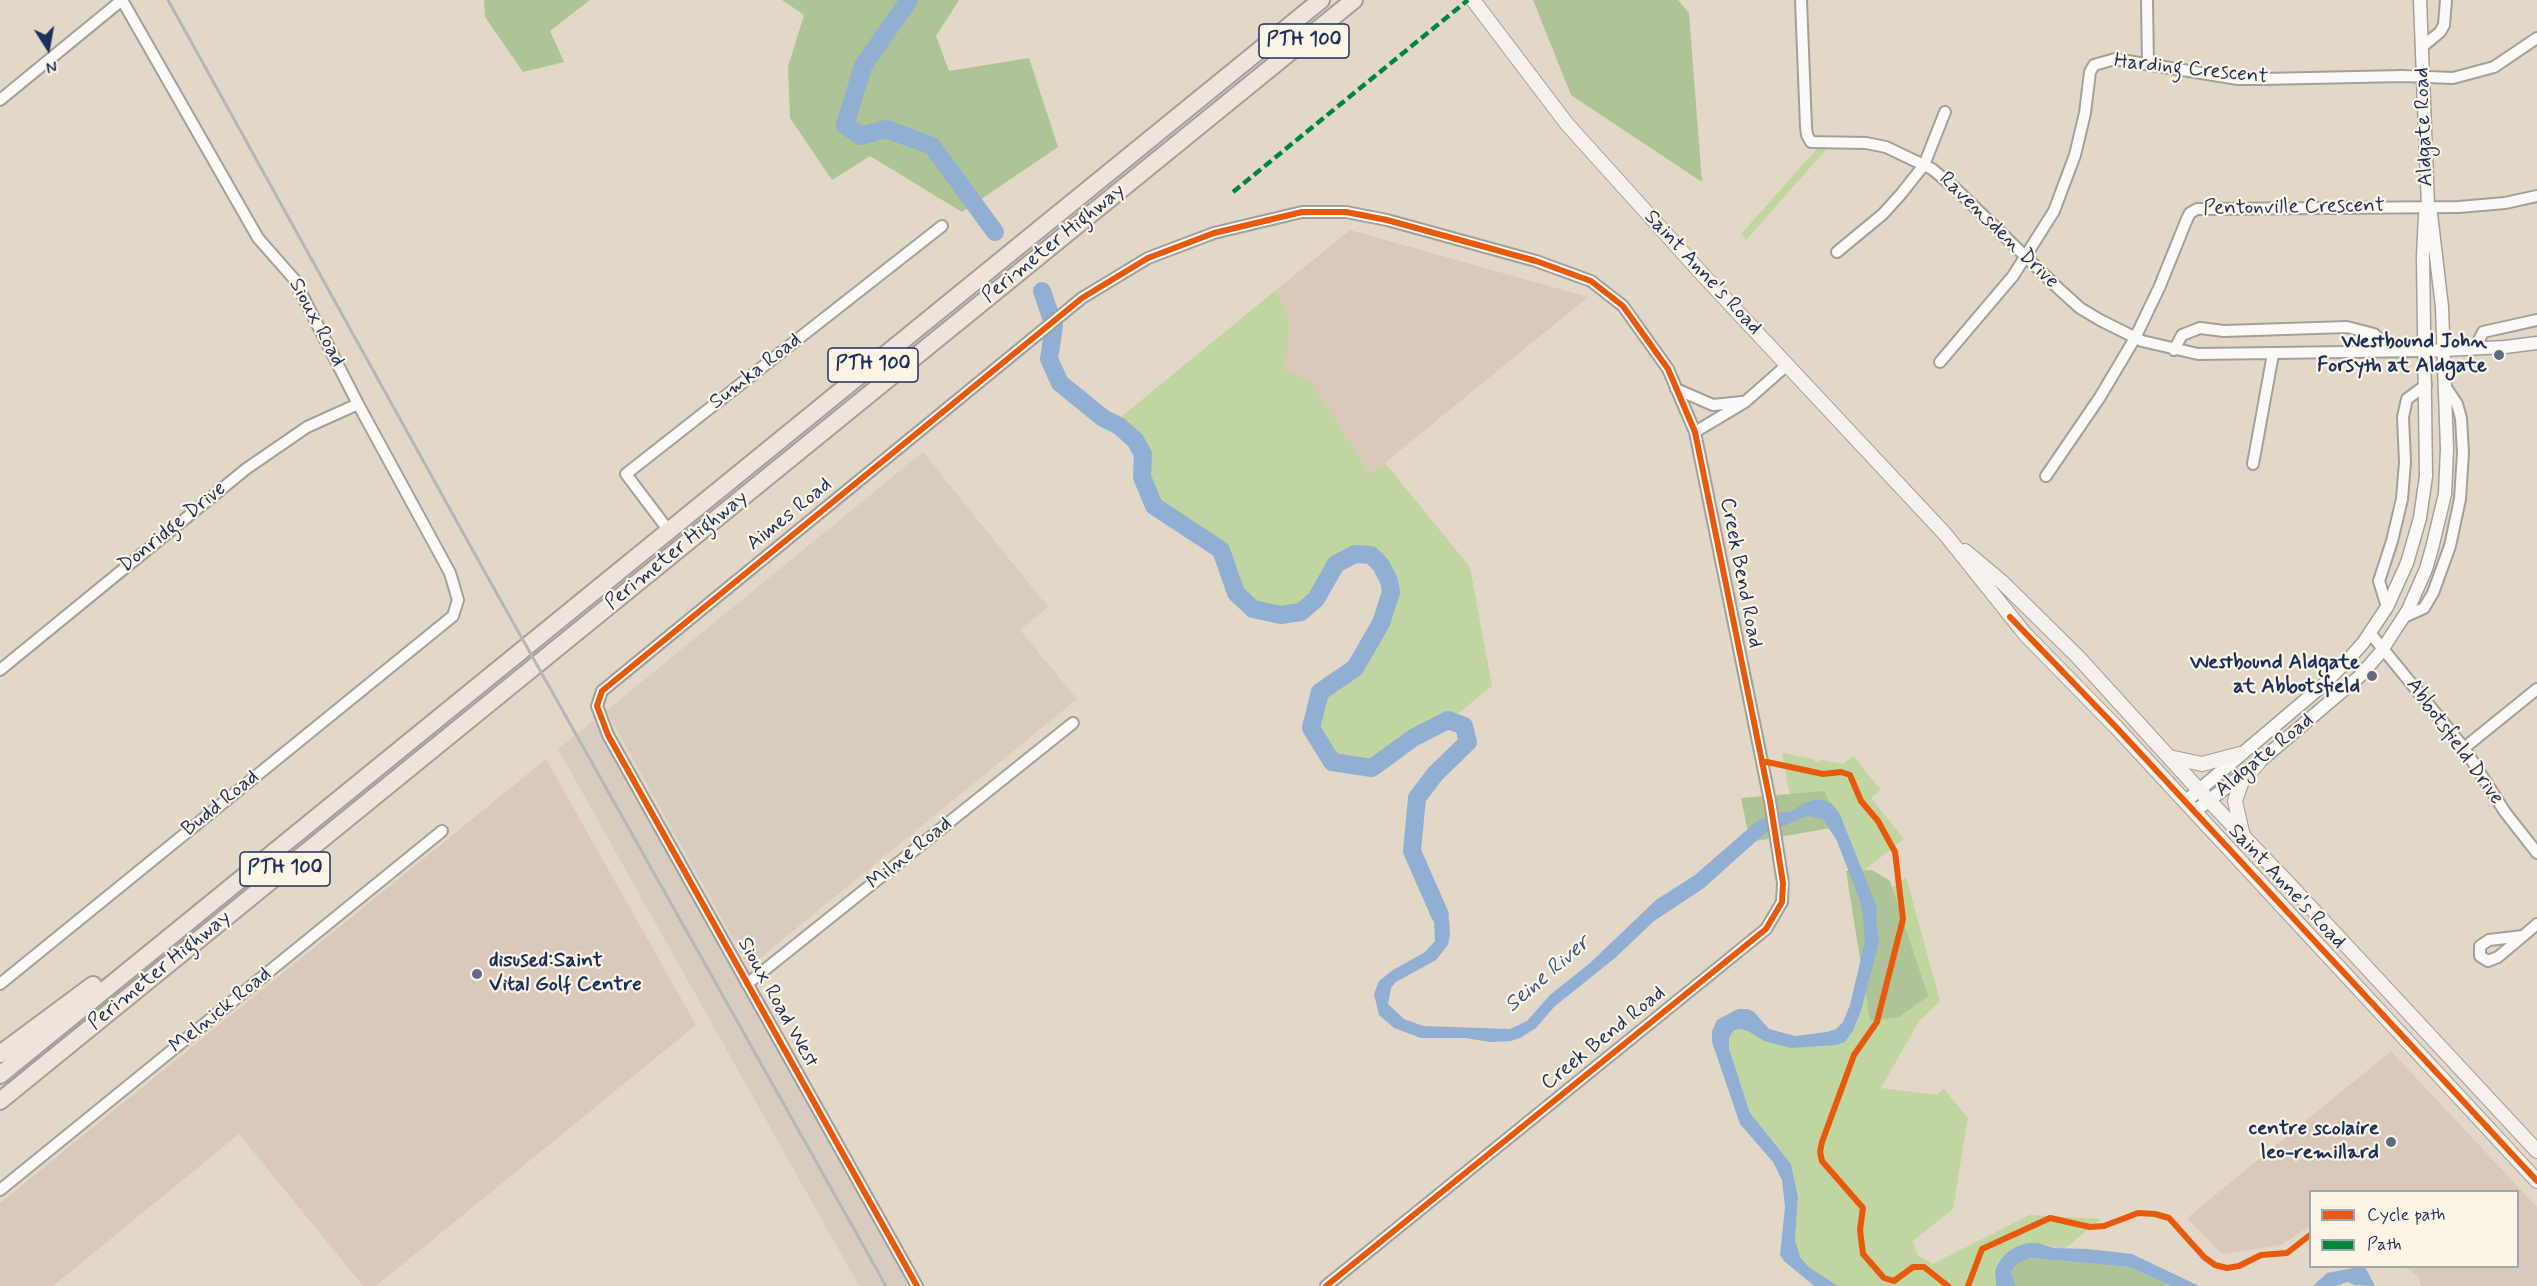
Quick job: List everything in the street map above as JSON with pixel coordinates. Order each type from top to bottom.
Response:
[{"type":"highway","name":"Perimeter Highway","points":[[0,1075],[1321,0]]},
{"type":"highway","name":"Perimeter Highway","points":[[0,1101],[1354,0]]},
{"type":"highway","points":[[0,1054],[97,983],[165,940]]},
{"type":"main road","name":"Saint Anne's Road","points":[[1473,0],[1561,117],[1945,534],[2025,634],[2185,802],[2537,1181]]},
{"type":"main road","name":"Saint Anne's Road","points":[[1945,534],[1990,571],[2051,628],[2198,789],[2537,1150]]},
{"type":"main road","points":[[2169,757],[2202,764],[2240,754]]},
{"type":"main road","points":[[2244,838],[2235,801],[2242,781],[2259,762]]},
{"type":"street","points":[[0,100],[122,0]]},
{"type":"street","name":"Sioux Road","points":[[122,0],[258,238],[294,279],[453,580],[458,600],[456,609],[453,616],[443,624]]},
{"type":"street","name":"Ravensden Drive","points":[[1801,0],[1806,127],[1807,135],[1812,142],[1866,143],[1886,147],[1924,165],[1956,189],[2080,308],[2135,338],[2174,350],[2220,355],[2423,351]]},
{"type":"street","points":[[2147,0],[2148,65]]},
{"type":"street","name":"Aldgate Road","points":[[2185,802],[2322,686],[2347,661],[2370,633],[2387,607],[2407,563],[2424,496],[2427,446],[2423,351],[2424,225],[2428,207],[2420,0]]},
{"type":"street","name":"Aldgate Road","points":[[2422,47],[2444,25],[2446,0]]},
{"type":"street","name":"Harding Crescent","points":[[2026,257],[2054,212],[2066,182],[2081,131],[2090,72],[2094,65],[2115,59],[2238,79],[2403,75],[2453,78],[2483,72],[2494,67],[2537,38]]},
{"type":"street","points":[[1837,252],[1883,214],[1924,165],[1945,112]]},
{"type":"street","name":"Pentonville Crescent","points":[[2046,476],[2100,397],[2135,338],[2159,288],[2187,219],[2190,213],[2197,209],[2486,206],[2537,196]]},
{"type":"street","name":"Aldgate Road","points":[[2194,812],[2259,762],[2360,676],[2404,617],[2426,569],[2445,494],[2447,449],[2442,307],[2431,214],[2428,207]]},
{"type":"street","name":"Creek Bend Road","points":[[1036,335],[1082,298],[1148,258],[1214,233],[1302,212],[1346,212],[1387,220],[1536,261],[1591,281],[1623,306],[1668,369],[1695,432],[1770,801],[1783,884],[1782,902],[1766,929],[1326,1286]]},
{"type":"street","name":"Sumka Road","points":[[669,531],[626,474],[942,226]]},
{"type":"street","points":[[1940,362],[2013,276],[2026,257]]},
{"type":"street","points":[[2475,349],[2483,332],[2537,320]]},
{"type":"street","points":[[2174,350],[2182,335],[2200,328],[2233,331],[2347,327],[2374,334],[2393,351]]},
{"type":"street","name":"Aimes Road","points":[[608,735],[597,706],[602,691],[609,682],[1036,335]]},
{"type":"street","points":[[2423,351],[2537,343]]},
{"type":"street","points":[[2253,465],[2273,354]]},
{"type":"street","points":[[1695,432],[1745,402],[1787,365]]},
{"type":"street","points":[[2387,607],[2379,581],[2402,499],[2405,462],[2403,417],[2407,399],[2426,385]]},
{"type":"street","points":[[1676,389],[1713,405],[1745,402]]},
{"type":"street","name":"Donridge Drive","points":[[0,670],[246,469],[307,427],[358,404]]},
{"type":"street","name":"Budd Road","points":[[0,984],[443,624]]},
{"type":"street","name":"Abbotsfield Drive","points":[[2370,633],[2464,748],[2505,812],[2537,853]]},
{"type":"street","points":[[2464,748],[2537,689]]},
{"type":"street","name":"Milne Road","points":[[747,984],[1073,723]]},
{"type":"street","name":"Sioux Road West","points":[[608,735],[917,1286]]},
{"type":"street","name":"Melnick Road","points":[[0,1190],[442,831]]},
{"type":"street","points":[[2523,936],[2537,924]]},
{"type":"shaded area","points":[[1350,230],[1588,297],[1370,475],[1310,381],[1284,371],[1290,321],[1276,290]]},
{"type":"shaded area","points":[[923,452],[1048,607],[1020,630],[1077,699],[749,967],[606,711]]},
{"type":"shaded area","points":[[594,720],[911,1286],[859,1286],[558,749]]},
{"type":"shaded area","points":[[546,759],[696,1025],[376,1286],[363,1286],[239,1134],[53,1286],[0,1286],[0,1203]]},
{"type":"shaded area","points":[[2391,1051],[2537,1207],[2537,1286],[2421,1286],[2419,1278],[2406,1268],[2519,1268],[2519,1190],[2309,1190],[2309,1227],[2281,1245],[2222,1254],[2187,1218]]},
{"type":"green space","points":[[484,0],[590,0],[550,31],[564,62],[523,72],[485,17]]},
{"type":"green space","points":[[782,0],[959,0],[936,36],[949,71],[1029,58],[1058,147],[962,212],[870,156],[832,180],[790,118],[788,67],[804,15]]},
{"type":"green space","points":[[1533,0],[1678,0],[1689,13],[1702,182],[1571,95]]},
{"type":"green space","points":[[1822,143],[1832,143],[1746,240],[1741,234]]},
{"type":"green space","points":[[1276,290],[1290,321],[1285,371],[1310,381],[1370,474],[1385,463],[1470,567],[1492,686],[1451,719],[1437,722],[1423,731],[1393,759],[1383,765],[1361,768],[1334,756],[1312,741],[1308,719],[1315,702],[1352,670],[1386,605],[1389,590],[1380,563],[1369,555],[1358,552],[1346,558],[1335,568],[1315,599],[1303,612],[1277,615],[1250,608],[1240,601],[1234,592],[1227,566],[1211,544],[1176,524],[1154,503],[1147,487],[1151,459],[1144,439],[1131,427],[1116,421]]},
{"type":"green space","points":[[1782,753],[1813,759],[1817,763],[1821,760],[1843,764],[1853,756],[1881,790],[1871,798],[1904,839],[1862,872],[1843,820],[1793,811]]},
{"type":"green space","points":[[1825,791],[1837,827],[1750,842],[1741,798]]},
{"type":"green space","points":[[1872,870],[1890,881],[1928,996],[1899,1017],[1870,1021],[1846,871]]},
{"type":"green space","points":[[1906,877],[1940,1001],[1919,1021],[1881,1088],[1937,1095],[1944,1089],[1968,1118],[1953,1209],[1913,1241],[1918,1256],[1933,1264],[2030,1215],[2101,1219],[2064,1249],[2027,1243],[1998,1264],[1995,1271],[1996,1286],[1838,1286],[1809,1267],[1800,1257],[1795,1239],[1798,1197],[1791,1164],[1750,1113],[1729,1049],[1729,1039],[1734,1030],[1740,1029],[1764,1041],[1845,1042],[1853,1031],[1861,1011],[1875,900]]},
{"type":"green space","points":[[2031,1258],[2129,1267],[2171,1286],[2016,1286],[2011,1273],[2014,1267]]},
{"type":"water","points":[[1815,800],[1831,803],[1840,814],[1877,908],[1879,941],[1861,1011],[1853,1031],[1845,1042],[1836,1045],[1791,1048],[1764,1041],[1740,1029],[1734,1030],[1729,1038],[1729,1049],[1750,1113],[1791,1164],[1798,1197],[1795,1239],[1800,1257],[1809,1267],[1838,1286],[1814,1286],[1780,1255],[1785,1207],[1782,1180],[1773,1162],[1740,1124],[1712,1042],[1712,1031],[1717,1020],[1738,1009],[1748,1009],[1754,1012],[1769,1029],[1795,1036],[1827,1032],[1836,1029],[1843,1022],[1850,1005],[1865,941],[1863,915],[1859,898],[1837,841],[1823,819],[1807,816],[1764,834],[1704,888],[1654,921],[1615,958],[1554,1007],[1536,1028],[1520,1038],[1491,1042],[1464,1038],[1421,1038],[1394,1028],[1379,1015],[1374,994],[1379,981],[1393,970],[1425,952],[1435,941],[1434,920],[1424,899],[1435,890],[1449,920],[1448,945],[1436,960],[1396,982],[1391,988],[1388,1004],[1404,1019],[1423,1026],[1510,1029],[1527,1021],[1550,995],[1590,963],[1656,900],[1695,875],[1757,821],[1777,813],[1793,811],[1804,803]]},
{"type":"water","points":[[2027,1243],[2038,1243],[2054,1248],[2132,1254],[2199,1286],[2171,1286],[2129,1267],[2031,1258],[2014,1267],[2011,1273],[2016,1286],[1996,1286],[1995,1271],[2005,1254]]},
{"type":"water","points":[[2366,1268],[2375,1286],[2354,1285],[2348,1282],[2335,1286],[2313,1286],[2327,1273]]},
{"type":"waterway","name":"Seine River","points":[[909,0],[863,66],[845,125],[860,136],[886,129],[932,146],[995,232]]},
{"type":"waterway","name":"Seine River","points":[[1042,291],[1054,326],[1049,359],[1060,383],[1103,418],[1119,426],[1135,440],[1143,454],[1142,477],[1154,506],[1221,550],[1236,593],[1253,609],[1281,615],[1301,612],[1316,599],[1336,564],[1355,554],[1371,555],[1381,565],[1389,581],[1391,592],[1381,623],[1355,668],[1320,692],[1311,728],[1332,762],[1372,768],[1413,738],[1448,720],[1464,726],[1468,742],[1435,774],[1417,798],[1412,851],[1440,915]]},
{"type":"railway","points":[[168,0],[487,576],[886,1286]]},
{"type":"marked path","points":[[1233,192],[1468,0]]},
{"type":"cycle path","points":[[917,1286],[608,735],[597,706],[602,691],[1082,298],[1148,258],[1214,233],[1302,212],[1346,212],[1387,220],[1536,261],[1591,281],[1623,306],[1668,369],[1695,432],[1770,801],[1783,883],[1782,902],[1766,929],[1326,1286]]},
{"type":"cycle path","points":[[2010,617],[2116,727],[2537,1181]]},
{"type":"cycle path","points":[[1762,763],[1767,762],[1823,774],[1841,772],[1850,775],[1861,801],[1878,821],[1895,852],[1903,919],[1877,1022],[1854,1055],[1820,1152],[1822,1161],[1863,1208],[1860,1230],[1863,1254],[1884,1278],[1894,1281],[1913,1267],[1924,1267],[1948,1286]]},
{"type":"cycle path","points":[[1968,1286],[1982,1249],[2050,1218],[2090,1227],[2104,1226],[2138,1213],[2155,1214],[2169,1218],[2204,1257],[2215,1265],[2227,1268],[2239,1266],[2261,1255],[2287,1253],[2309,1236]]},
{"type":"place","name":"Westbound John Forsyth at Aldgate","points":[[2499,355]]},
{"type":"place","name":"Westbound Aldgate at Abbotsfield","points":[[2372,676]]},
{"type":"place","name":"disused:Saint Vital Golf Centre","points":[[477,974]]},
{"type":"place","name":"centre scolaire leo-remillard","points":[[2391,1142]]}]
